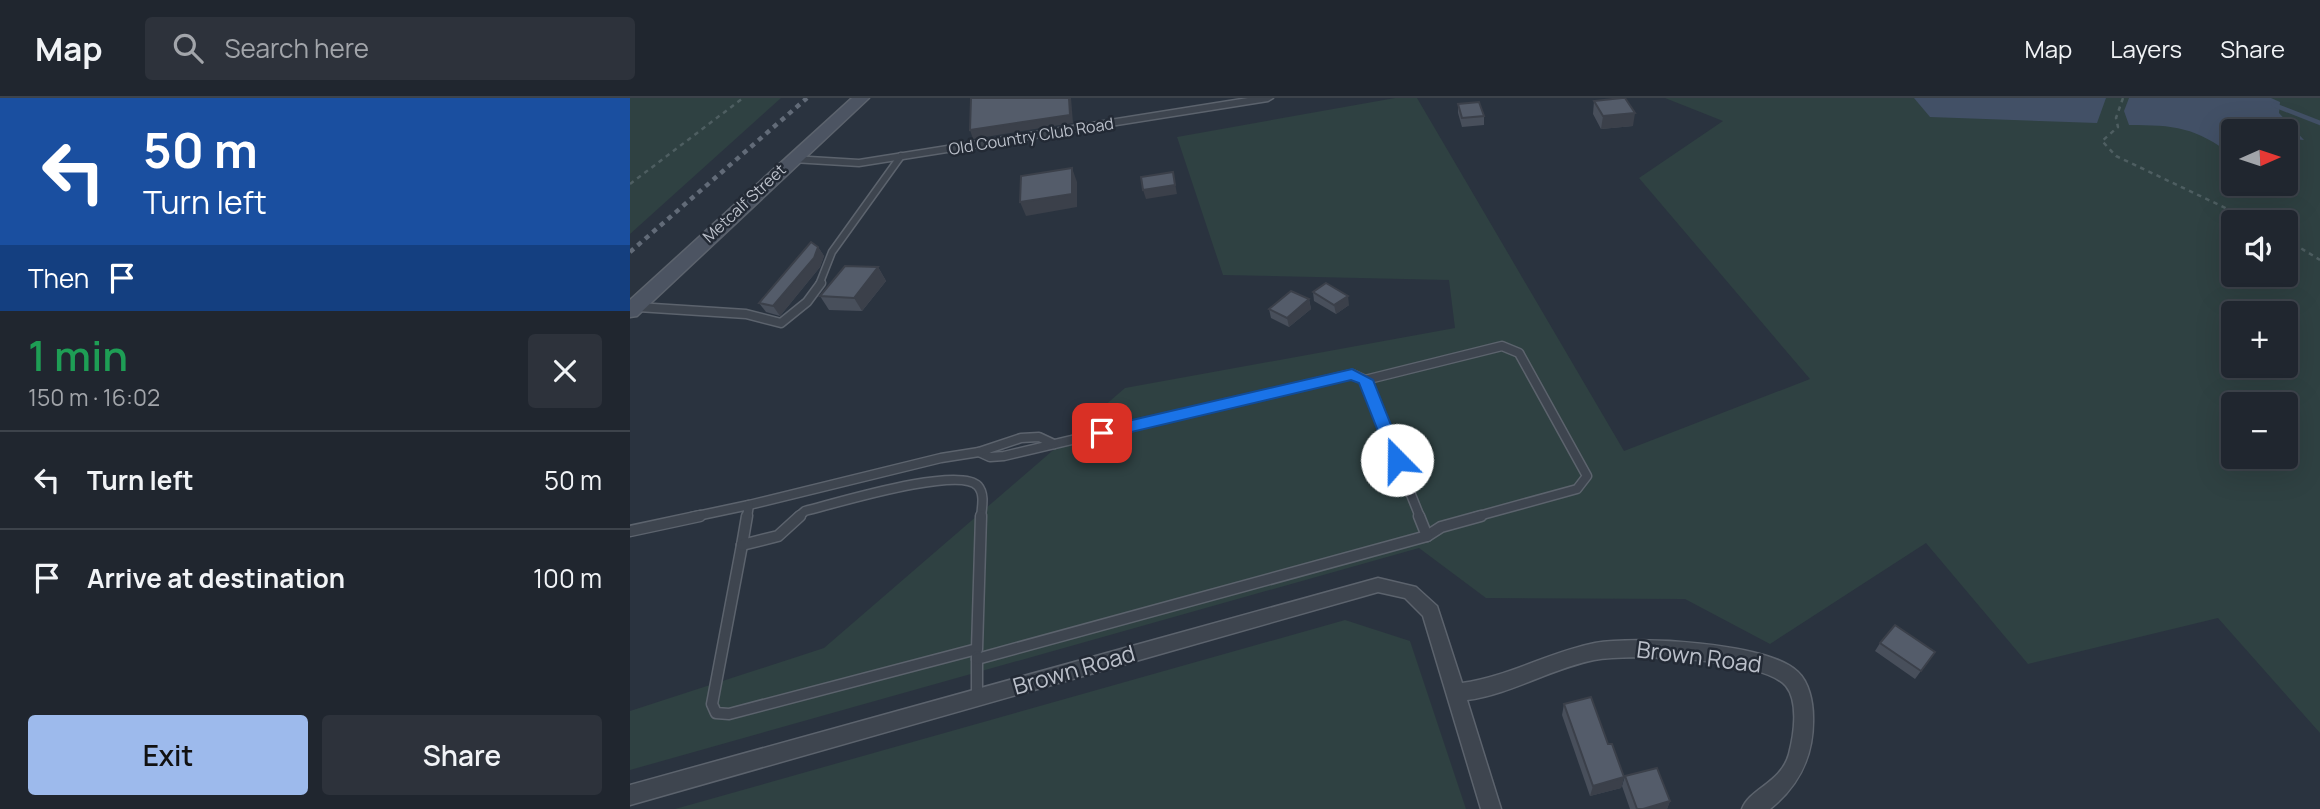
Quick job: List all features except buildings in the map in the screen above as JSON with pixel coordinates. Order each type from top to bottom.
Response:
[{"type":"street","name":"Metcalf Street","points":[[632,309],[861,98]]},
{"type":"street","name":"Old Country Club Road","points":[[793,159],[859,163],[1268,98]]},
{"type":"street","name":"Brown Road","points":[[630,794],[1378,585],[1410,592],[1431,612],[1490,809]]},
{"type":"street","name":"Brown Road","points":[[1455,693],[1480,691],[1596,651],[1630,648],[1665,650],[1768,663],[1789,676],[1802,696],[1804,718],[1801,750],[1789,782],[1752,809]]},
{"type":"lane","points":[[632,309],[746,314],[780,324],[793,316],[821,283],[830,266],[832,251],[901,156]]},
{"type":"lane","points":[[749,505],[712,704],[716,713],[729,715],[977,654],[1427,536],[1441,527],[1577,489],[1587,476],[1519,353],[1502,346],[1365,380],[1352,374],[1004,456],[990,457],[979,452]]},
{"type":"lane","points":[[1365,380],[1427,536]]},
{"type":"lane","points":[[630,531],[941,458],[979,452],[995,444],[1021,438],[1039,437],[1054,444]]},
{"type":"lane","points":[[741,545],[778,536],[805,511],[942,479],[966,480],[976,484],[982,494],[977,698]]},
{"type":"path","points":[[630,184],[743,98]]},
{"type":"path","points":[[2123,98],[2116,118],[2119,127],[2102,141],[2106,148],[2116,156],[2230,210]]},
{"type":"path","points":[[2298,246],[2320,260]]},
{"type":"shaded area","points":[[630,98],[781,98],[630,234]]},
{"type":"shaded area","points":[[1395,98],[1417,98],[1624,451],[1810,379],[1639,178],[1723,121],[1665,98],[2320,98],[2320,733],[2218,618],[2028,664],[1926,543],[1770,644],[1685,599],[1486,598],[1419,548],[630,770],[630,711],[824,648],[1125,388],[1455,328],[1449,280],[1223,275],[1177,137]]},
{"type":"shaded area","points":[[1345,620],[1410,641],[1466,809],[675,809]]},
{"type":"water","points":[[1914,98],[2106,98],[2097,123],[1930,117]]},
{"type":"water","points":[[2129,98],[2271,98],[2280,102],[2279,113],[2285,119],[2221,119],[2221,147],[2196,133],[2172,127],[2129,125],[2124,111]]},
{"type":"waterway","points":[[2274,105],[2320,123]]},
{"type":"railway","points":[[630,252],[807,98]]},
{"type":"route","points":[[1102,433],[1352,374],[1365,380],[1397,460]]}]
